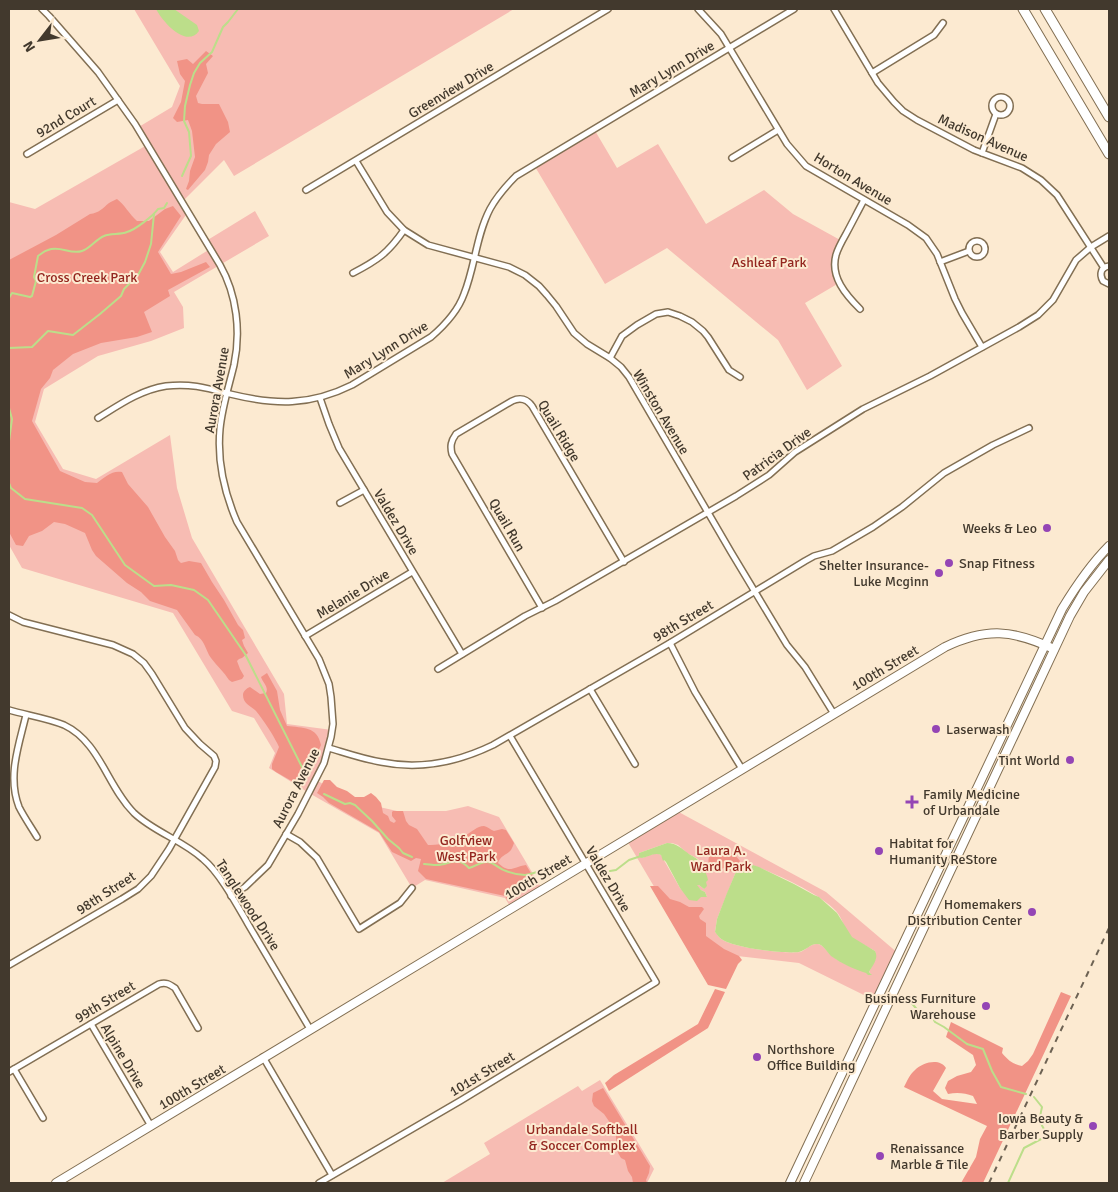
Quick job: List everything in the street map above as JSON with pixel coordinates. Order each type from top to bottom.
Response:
[{"type":"main road","points":[[1024,9],[1109,154]]},
{"type":"main road","points":[[1045,9],[1109,117]]},
{"type":"main road","points":[[790,1183],[1044,644],[1073,590],[1092,564],[1109,546]]},
{"type":"main road","points":[[804,1183],[1076,603],[1109,560]]},
{"type":"main road","name":"100th Street","points":[[56,1183],[945,647],[981,634],[1008,634],[1028,637],[1054,649]]},
{"type":"street","name":"Greenview Drive","points":[[306,190],[608,9]]},
{"type":"street","name":"Horton Avenue","points":[[698,9],[714,24],[721,34],[787,144],[806,166],[908,225],[931,244],[962,313],[982,347]]},
{"type":"street","name":"Mary Lynn Drive","points":[[98,418],[135,396],[150,389],[166,386],[193,385],[256,399],[300,402],[320,398],[352,385],[420,344],[440,330],[454,314],[464,295],[477,245],[490,209],[501,191],[516,176],[794,9]]},
{"type":"street","name":"Madison Avenue","points":[[834,9],[872,73],[886,93],[903,111],[917,120],[982,152],[1032,173],[1045,183],[1057,195],[1090,247],[1107,267],[1101,272],[1101,278],[1109,284]]},
{"type":"street","name":"Aurora Avenue","points":[[45,10],[98,72],[135,124],[224,271],[232,294],[237,323],[237,338],[235,359],[226,393],[220,428],[220,464],[223,481],[237,522],[319,659],[329,684],[333,711],[332,728],[329,748],[324,763],[298,814],[268,865],[245,887],[232,896]]},
{"type":"street","points":[[872,73],[934,35],[943,22]]},
{"type":"street","name":"92nd Court","points":[[27,154],[118,100]]},
{"type":"street","points":[[982,152],[996,114]]},
{"type":"street","points":[[732,158],[778,130]]},
{"type":"street","name":"Winston Avenue","points":[[356,161],[387,212],[404,230],[428,245],[509,267],[525,275],[547,295],[574,332],[587,344],[621,367],[629,377],[787,645],[805,667],[834,714]]},
{"type":"street","points":[[860,309],[847,296],[839,283],[834,264],[838,249],[864,200]]},
{"type":"street","points":[[353,273],[388,251],[404,230]]},
{"type":"street","name":"Patricia Drive","points":[[438,669],[525,616],[624,562],[736,496],[769,474],[795,452],[863,409],[930,376],[1020,327],[1038,315],[1053,300],[1076,260],[1090,247],[1109,236]]},
{"type":"street","points":[[940,262],[969,251]]},
{"type":"street","points":[[610,358],[622,336],[656,314],[668,312],[692,322],[703,331],[729,370],[740,377]]},
{"type":"street","name":"Valdez Drive","points":[[320,398],[328,424],[339,448],[462,654]]},
{"type":"street","name":"Quail Ridge","points":[[452,454],[451,444],[456,434],[517,399],[524,399],[529,402],[624,562]]},
{"type":"street","name":"98th Street","points":[[329,748],[382,763],[417,766],[459,759],[475,754],[510,736],[670,643],[805,561],[814,556],[832,551],[873,527],[902,507],[944,473],[1029,428]]},
{"type":"street","name":"Quail Run","points":[[452,454],[542,608]]},
{"type":"street","points":[[340,503],[364,490]]},
{"type":"street","name":"Melanie Drive","points":[[305,636],[412,572]]},
{"type":"street","name":"98th Street","points":[[9,615],[23,622],[113,645],[133,654],[144,663],[152,674],[185,728],[216,760],[215,767],[174,840],[151,876],[138,889],[9,966]]},
{"type":"street","points":[[670,643],[695,692],[742,769]]},
{"type":"street","points":[[590,689],[635,764]]},
{"type":"street","name":"Tanglewood Drive","points":[[9,710],[63,725],[75,731],[93,750],[126,805],[144,822],[204,859],[232,896],[310,1029]]},
{"type":"street","points":[[26,715],[13,770],[13,786],[20,808],[37,837]]},
{"type":"street","name":"Valdez Drive","points":[[510,736],[656,982]]},
{"type":"street","points":[[286,834],[306,847],[317,858],[359,929],[400,903],[412,888]]},
{"type":"street","name":"99th Street","points":[[11,1071],[153,986],[164,982],[175,988],[198,1028]]},
{"type":"street","name":"101st Street","points":[[319,1183],[468,1096],[656,982]]},
{"type":"street","name":"Alpine Drive","points":[[91,1024],[151,1126]]},
{"type":"street","points":[[263,1057],[332,1175]]},
{"type":"street","points":[[11,1071],[43,1118]]},
{"type":"green space","name":"Cross Creek Park","points":[[134,9],[514,9],[234,176],[224,160],[182,202],[188,212],[160,252],[173,272],[210,249],[206,241],[255,211],[269,236],[174,292],[183,307],[184,328],[151,341],[98,356],[44,389],[35,422],[63,469],[96,479],[170,435],[177,488],[192,538],[284,694],[287,724],[332,730],[316,780],[353,801],[397,811],[446,811],[468,806],[499,817],[542,889],[511,908],[505,898],[425,880],[412,888],[379,833],[269,768],[275,753],[254,718],[232,711],[173,613],[22,568],[9,545],[9,202],[35,209],[147,145],[137,128],[172,107],[180,86]]},
{"type":"green space","points":[[206,51],[213,56],[206,64],[208,73],[196,96],[198,103],[219,104],[228,122],[230,132],[216,144],[209,155],[205,170],[188,190],[186,189],[195,157],[192,131],[188,120],[177,122],[173,118],[181,102],[185,81],[180,74],[177,61],[187,59],[193,64]]},
{"type":"green space","name":"Ashleaf Park","points":[[594,129],[617,168],[658,144],[706,224],[764,190],[793,214],[842,241],[835,256],[839,283],[805,303],[842,366],[807,390],[778,340],[667,248],[605,284],[534,165]]},
{"type":"green space","points":[[117,199],[137,221],[149,221],[165,209],[173,206],[181,216],[158,252],[171,274],[206,262],[210,267],[168,290],[170,296],[144,312],[152,332],[137,337],[101,343],[73,354],[53,370],[50,378],[41,389],[32,421],[60,471],[85,482],[97,483],[112,473],[122,472],[128,484],[148,507],[175,551],[178,560],[181,563],[189,561],[201,563],[238,625],[243,630],[245,638],[242,640],[248,653],[237,661],[244,676],[242,679],[232,682],[211,658],[203,642],[195,635],[177,610],[150,601],[141,592],[127,583],[96,556],[85,533],[65,524],[54,522],[42,531],[29,536],[23,546],[16,545],[9,532],[9,260]]},
{"type":"green space","points":[[267,673],[277,691],[280,710],[287,726],[313,731],[321,745],[302,787],[272,769],[272,764],[279,747],[261,717],[243,698],[244,691],[250,687],[260,694],[266,693],[266,687],[261,677]]},
{"type":"green space","name":"Golfview West Park","points":[[324,780],[330,780],[337,787],[355,797],[364,797],[371,793],[381,803],[383,813],[394,823],[396,821],[392,816],[392,812],[403,811],[406,821],[417,829],[428,845],[452,841],[481,826],[494,831],[506,830],[514,843],[511,850],[498,863],[509,869],[526,865],[537,883],[508,901],[505,896],[426,879],[418,871],[421,859],[416,858],[411,861],[392,852],[379,832],[329,803],[317,793]]},
{"type":"green space","name":"Laura A. Ward Park","points":[[675,810],[826,892],[899,954],[876,1001],[799,963],[692,951],[626,839]],"holes":[[[667,843],[678,845],[701,863],[706,882],[704,889],[696,885],[705,892],[707,897],[687,896],[680,888],[661,855],[656,853],[642,858],[639,853]],[[747,863],[794,883],[818,897],[836,911],[849,935],[875,951],[876,958],[869,972],[871,974],[841,962],[818,944],[800,952],[783,952],[735,945],[720,938],[715,932],[717,919],[735,874]]]},
{"type":"green space","points":[[714,847],[732,853],[738,858],[740,861],[731,872],[727,866],[718,871],[711,866],[708,861]]},
{"type":"green space","points":[[650,886],[658,886],[670,899],[689,907],[702,907],[704,909],[699,916],[706,923],[706,936],[724,949],[739,956],[742,960],[738,964],[726,989],[708,985]]},
{"type":"green space","points":[[715,989],[725,992],[708,1028],[609,1091],[605,1083],[614,1075],[698,1024]]},
{"type":"green space","points":[[1061,992],[1071,996],[983,1183],[961,1183],[976,1157],[980,1139],[987,1126],[904,1087],[907,1080],[918,1067],[931,1062],[940,1063],[946,1068],[933,1091],[942,1099],[977,1104],[973,1096],[961,1093],[948,1094],[945,1088],[948,1081],[971,1072],[976,1065],[973,1055],[946,1037],[951,1022],[1003,1048],[1002,1053],[1006,1058],[1022,1066],[1033,1054]]},
{"type":"green space","name":"Urbandale Softball & Soccer Complex","points":[[600,1080],[654,1169],[647,1183],[442,1183],[490,1154],[484,1143],[578,1086],[582,1091]]},
{"type":"green space","points":[[603,1088],[650,1166],[646,1180],[647,1183],[633,1183],[625,1160],[618,1153],[615,1130],[604,1114],[594,1106],[592,1101],[593,1093]]},
{"type":"shaded area","points":[[156,9],[174,9],[197,25],[199,31],[194,36],[181,35],[163,20]]},
{"type":"shaded area","points":[[667,843],[679,847],[700,863],[708,880],[706,882],[707,886],[704,889],[697,885],[705,892],[707,897],[701,897],[697,901],[689,900],[661,855],[639,857],[639,853]]},
{"type":"shaded area","points":[[743,863],[759,867],[819,897],[837,913],[852,937],[875,951],[876,959],[869,972],[872,975],[868,975],[839,961],[819,944],[812,945],[799,952],[782,952],[735,945],[720,938],[715,932],[717,919],[735,874]]},
{"type":"waterway","points":[[182,176],[191,156],[189,132],[184,121],[185,106],[194,73],[200,63],[212,52],[223,27],[238,9]]},
{"type":"waterway","points":[[9,298],[12,293],[32,296],[36,281],[34,277],[38,256],[44,252],[52,249],[73,252],[85,250],[104,236],[135,229],[158,209],[164,208],[167,203]]},
{"type":"waterway","points":[[9,348],[32,347],[48,331],[73,335],[121,296],[124,289],[138,275],[145,262],[151,244],[154,214]]},
{"type":"waterway","points":[[9,408],[12,419],[9,441]]},
{"type":"waterway","points":[[9,483],[11,488],[25,499],[82,508],[92,515],[125,565],[154,586],[171,585],[194,590],[208,600],[245,654],[306,775]]},
{"type":"waterway","points":[[324,794],[345,804],[355,805],[403,853],[412,857]]},
{"type":"waterway","points":[[610,871],[616,870],[629,860],[641,856]]},
{"type":"waterway","points":[[424,864],[441,865],[457,861],[469,868],[483,862],[488,862],[518,874],[525,875],[541,871]]},
{"type":"waterway","points":[[909,1000],[920,1013],[930,1016],[935,1022],[967,1044],[983,1049],[1001,1087],[1026,1094]]},
{"type":"waterway","points":[[1008,1183],[1024,1148],[1043,1138],[1044,1129],[1040,1118],[1042,1107],[1034,1097]]},
{"type":"railway","points":[[989,1183],[1109,928]]},
{"type":"place","name":"Weeks & Leo","points":[[1047,528]]},
{"type":"place","name":"Snap Fitness","points":[[949,563]]},
{"type":"place","name":"Shelter Insurance- Luke Mcginn","points":[[939,573]]},
{"type":"place","name":"Laserwash","points":[[936,729]]},
{"type":"place","name":"Tint World","points":[[1070,760]]},
{"type":"place","name":"Family Medicine of Urbandale","points":[[912,802]]},
{"type":"place","name":"Habitat for Humanity ReStore","points":[[879,851]]},
{"type":"place","name":"Homemakers Distribution Center","points":[[1032,912]]},
{"type":"place","name":"Business Furniture Warehouse","points":[[986,1006]]},
{"type":"place","name":"Northshore Office Building","points":[[757,1057]]},
{"type":"place","name":"Iowa Beauty & Barber Supply","points":[[1093,1126]]},
{"type":"place","name":"Renaissance Marble & Tile","points":[[880,1156]]}]
